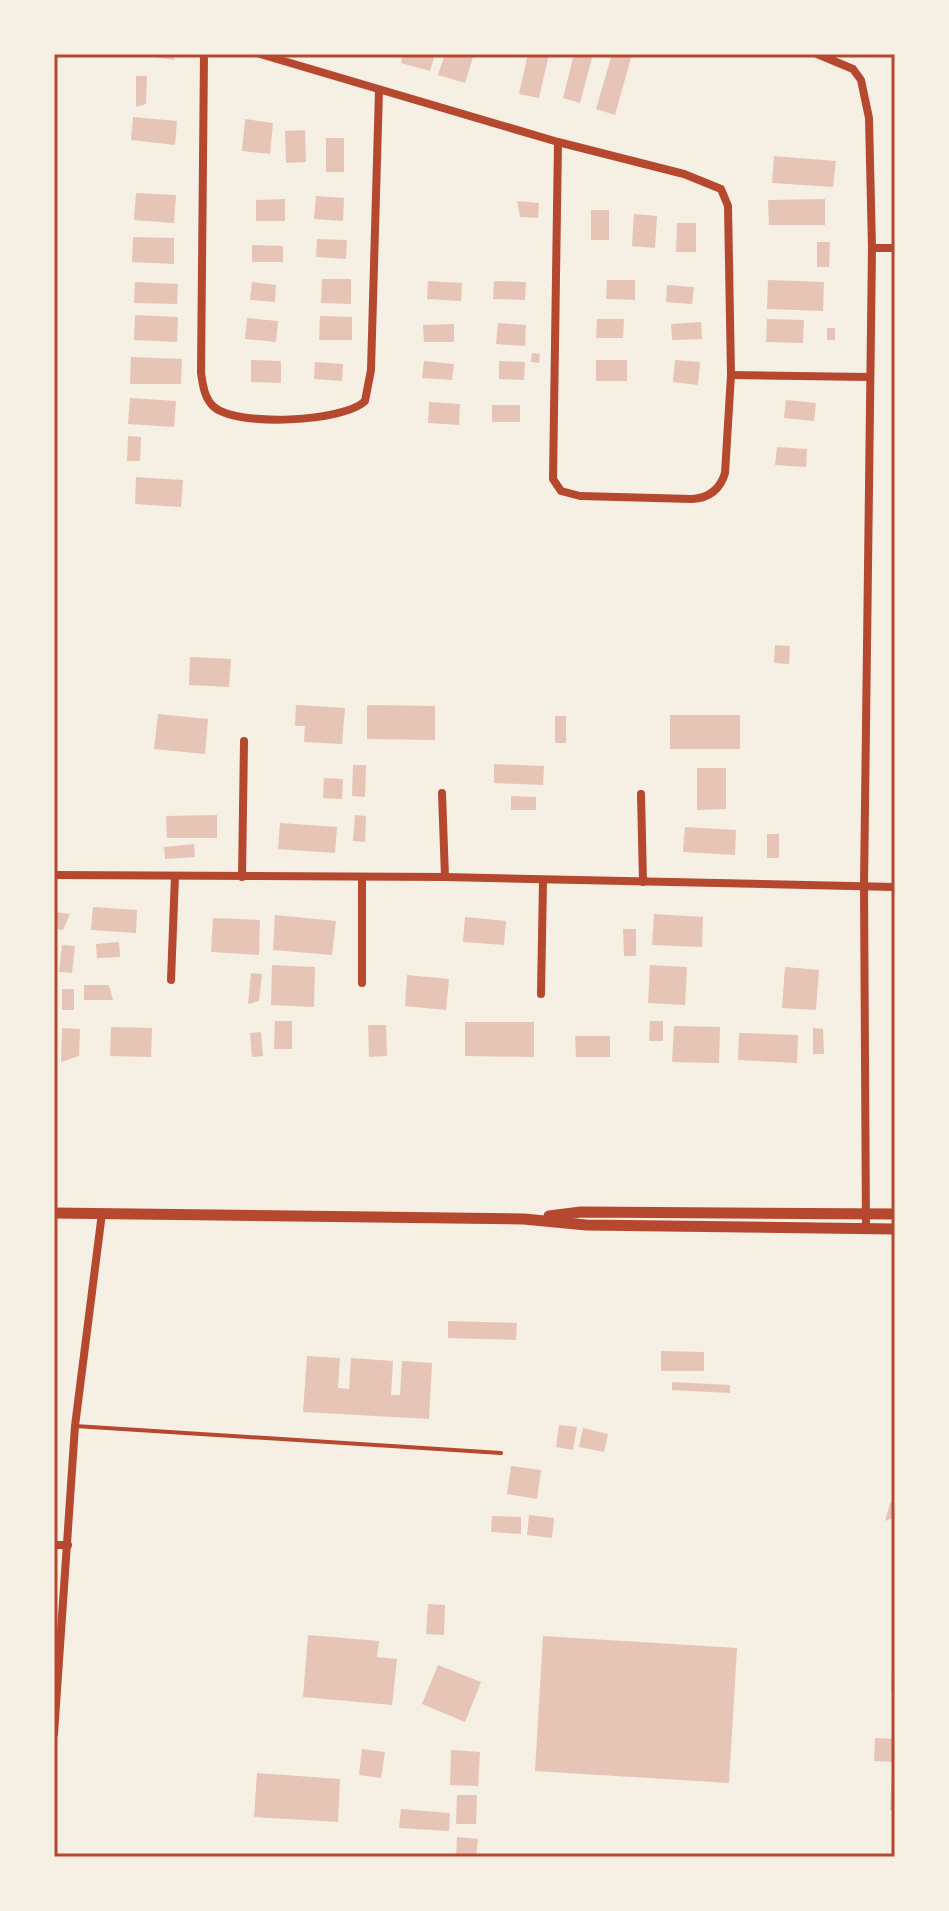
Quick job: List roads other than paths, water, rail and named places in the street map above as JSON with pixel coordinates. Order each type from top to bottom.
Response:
[{"type":"main road","points":[[524,1219],[581,1212],[895,1214]]},
{"type":"main road","points":[[54,1213],[524,1219],[586,1225],[895,1229]]},
{"type":"street","points":[[204,54],[201,373],[205,395],[214,407],[240,418],[341,415],[365,401],[371,370],[379,90]]},
{"type":"street","points":[[260,54],[558,142],[684,174],[726,193],[731,375],[725,473],[713,492],[692,499],[580,496],[558,488],[552,472],[558,142]]},
{"type":"street","points":[[817,54],[853,69],[866,96],[872,248],[864,886],[866,1229]]},
{"type":"street","points":[[872,248],[895,248]]},
{"type":"street","points":[[731,375],[868,377]]},
{"type":"street","points":[[242,877],[244,741]]},
{"type":"street","points":[[442,793],[445,877]]},
{"type":"street","points":[[641,794],[643,882]]},
{"type":"street","points":[[54,875],[445,877],[895,887]]},
{"type":"street","points":[[171,980],[175,876]]},
{"type":"street","points":[[362,877],[362,983]]},
{"type":"street","points":[[541,994],[543,881]]},
{"type":"street","points":[[54,1734],[75,1426],[102,1213]]},
{"type":"street","points":[[54,1545],[68,1545]]},
{"type":"lane","points":[[75,1426],[501,1453]]}]
